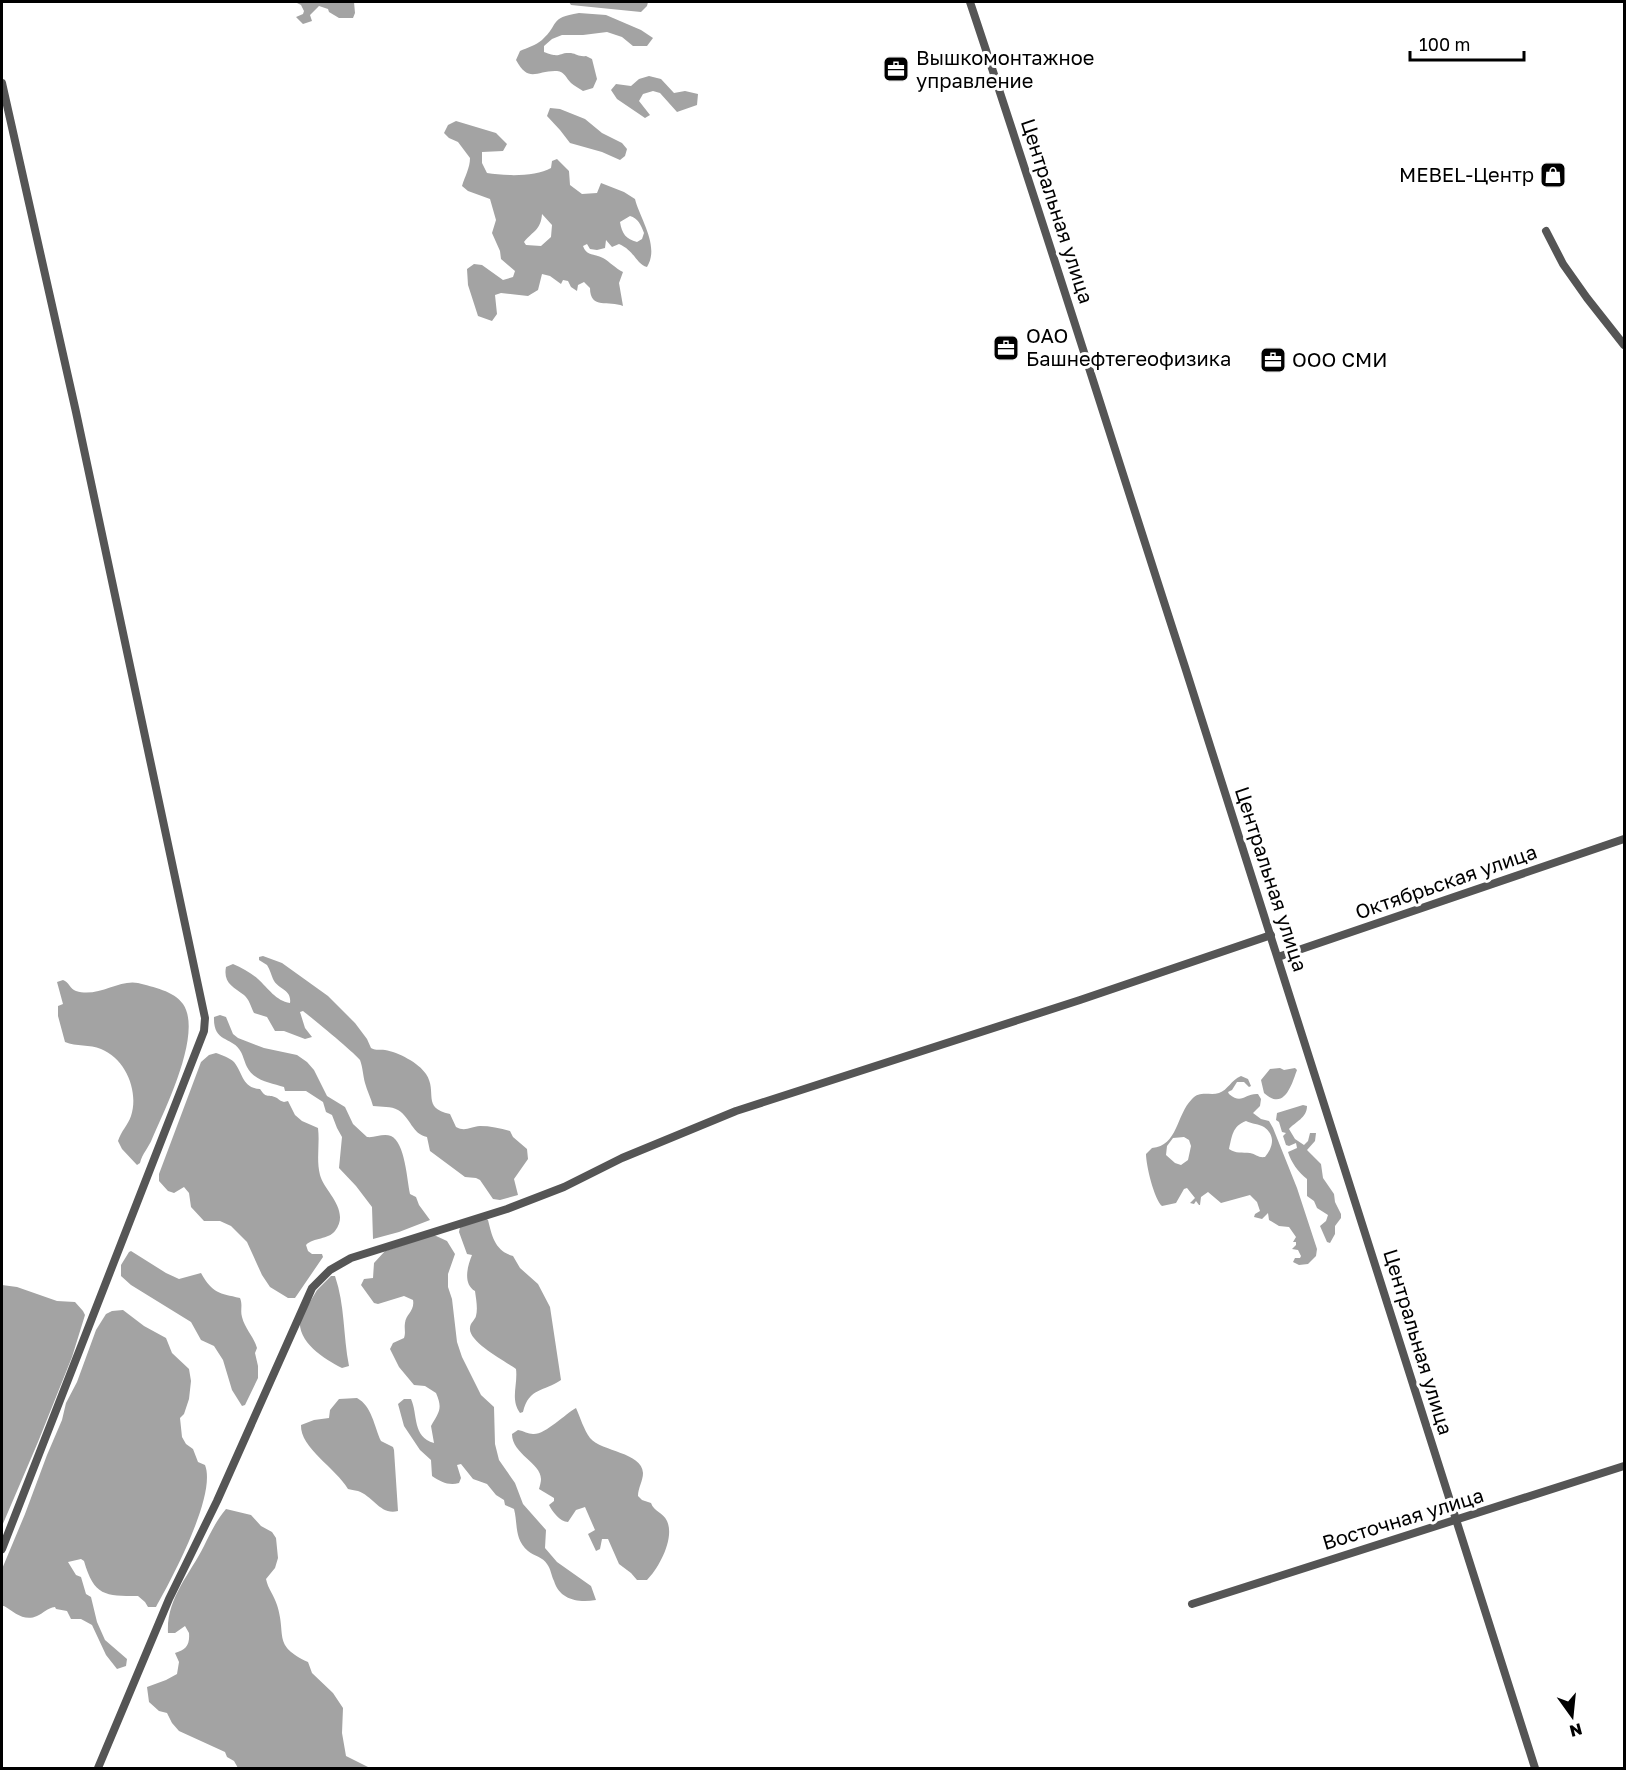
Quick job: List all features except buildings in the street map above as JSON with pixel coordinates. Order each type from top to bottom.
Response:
[{"type":"street","name":"Центральная улица","points":[[970,2],[1042,216],[1535,1768]]},
{"type":"street","points":[[2,83],[81,435],[205,1018],[204,1031],[2,1549]]},
{"type":"street","points":[[1546,231],[1563,264],[1624,345]]},
{"type":"street","name":"Октябрьская улица","points":[[1278,957],[1624,839]]},
{"type":"street","points":[[98,1768],[169,1599],[217,1501],[312,1288],[330,1270],[351,1258],[507,1209],[564,1187],[622,1158],[736,1111],[1080,1000],[1271,935]]},
{"type":"street","name":"Восточная улица","points":[[1192,1604],[1624,1466]]},
{"type":"shaded area","points":[[295,2],[354,2],[355,13],[353,18],[339,18],[328,9],[319,6],[310,15],[312,21],[303,24],[296,17],[304,11],[301,5]]},
{"type":"shaded area","points":[[569,2],[648,2],[641,12],[571,5]]},
{"type":"shaded area","points":[[579,13],[606,15],[641,30],[653,38],[647,46],[633,46],[622,37],[607,32],[562,35],[552,39],[544,46],[544,52],[557,55],[571,53],[592,59],[597,79],[593,88],[583,91],[572,84],[564,74],[557,71],[534,74],[525,72],[516,60],[520,51],[542,40],[558,20]]},
{"type":"shaded area","points":[[649,76],[661,79],[674,93],[685,91],[698,94],[697,105],[677,112],[660,93],[653,91],[643,94],[639,101],[650,115],[645,118],[617,99],[611,90],[616,84],[631,86],[639,79]]},
{"type":"shaded area","points":[[550,108],[560,109],[585,119],[602,133],[622,143],[627,149],[625,156],[620,160],[570,143],[547,116]]},
{"type":"shaded area","points":[[456,121],[496,133],[507,144],[503,151],[482,152],[482,163],[487,173],[511,175],[537,173],[551,168],[552,161],[557,159],[569,171],[570,185],[582,194],[597,193],[601,183],[635,199],[650,242],[650,259],[647,267],[619,244],[612,247],[606,240],[605,248],[597,250],[590,249],[587,244],[583,246],[589,253],[603,258],[623,272],[619,283],[623,306],[597,302],[584,282],[578,285],[577,291],[568,281],[563,280],[561,284],[550,276],[542,274],[538,290],[528,296],[501,293],[495,295],[497,314],[492,321],[478,316],[468,285],[467,269],[474,264],[482,265],[503,280],[513,277],[515,271],[501,259],[492,233],[496,220],[490,199],[468,191],[462,186],[470,158],[458,142],[444,133],[448,125]],"holes":[[[542,214],[552,225],[551,237],[541,246],[526,245],[524,242],[538,227]],[[630,216],[637,220],[644,233],[642,239],[637,242],[625,235],[621,226],[620,222]]]},
{"type":"shaded area","points":[[263,956],[282,963],[328,996],[355,1023],[371,1048],[396,1053],[418,1066],[429,1081],[436,1108],[450,1114],[456,1127],[465,1129],[488,1126],[510,1131],[513,1137],[527,1149],[528,1159],[514,1179],[518,1195],[500,1200],[493,1199],[480,1180],[465,1177],[430,1151],[427,1137],[418,1133],[402,1113],[392,1108],[373,1106],[360,1060],[303,1011],[300,1012],[305,1028],[312,1037],[305,1039],[284,1031],[275,1031],[267,1017],[254,1013],[246,997],[227,981],[225,972],[226,967],[233,964],[258,979],[276,997],[290,1003],[287,992],[275,983],[267,965],[259,960],[259,957]]},
{"type":"shaded area","points":[[63,980],[74,990],[84,993],[131,982],[138,983],[169,993],[183,1004],[188,1017],[188,1033],[180,1071],[151,1142],[137,1165],[122,1149],[118,1141],[130,1119],[133,1107],[132,1087],[128,1077],[117,1060],[101,1049],[65,1042],[58,1016],[58,1006],[63,1004],[57,982]]},
{"type":"shaded area","points":[[220,1015],[226,1017],[233,1034],[238,1038],[264,1048],[297,1055],[307,1062],[314,1070],[327,1096],[345,1107],[353,1124],[367,1137],[388,1135],[396,1140],[402,1153],[410,1194],[416,1197],[430,1220],[373,1239],[372,1207],[339,1168],[342,1137],[332,1115],[326,1112],[323,1102],[306,1091],[285,1091],[284,1087],[263,1081],[250,1072],[236,1045],[216,1031],[214,1017]]},
{"type":"shaded area","points":[[216,1053],[234,1062],[250,1086],[260,1089],[266,1095],[284,1102],[288,1101],[295,1115],[318,1128],[320,1175],[335,1201],[340,1216],[339,1223],[332,1234],[306,1245],[312,1254],[322,1254],[323,1257],[295,1298],[288,1298],[270,1287],[247,1242],[231,1226],[220,1221],[204,1221],[191,1207],[189,1193],[184,1187],[174,1193],[168,1191],[159,1181],[159,1174],[201,1062],[209,1055]]},
{"type":"shaded area","points":[[1270,1069],[1297,1070],[1286,1094],[1282,1098],[1271,1098],[1264,1093],[1261,1080]]},
{"type":"shaded area","points":[[1241,1076],[1248,1079],[1251,1086],[1249,1087],[1244,1082],[1237,1082],[1228,1092],[1229,1094],[1240,1099],[1258,1094],[1261,1099],[1260,1106],[1253,1113],[1269,1121],[1297,1188],[1317,1249],[1316,1256],[1308,1264],[1299,1265],[1293,1262],[1295,1258],[1301,1256],[1298,1250],[1292,1249],[1296,1245],[1296,1242],[1293,1242],[1296,1237],[1289,1227],[1279,1226],[1269,1220],[1268,1213],[1262,1219],[1254,1217],[1260,1211],[1257,1202],[1250,1195],[1221,1203],[1208,1192],[1201,1197],[1199,1205],[1196,1201],[1194,1204],[1190,1203],[1195,1198],[1187,1188],[1184,1189],[1176,1203],[1162,1206],[1153,1189],[1146,1154],[1152,1148],[1167,1142],[1195,1096],[1219,1093]],"holes":[[[1246,1121],[1268,1130],[1272,1142],[1265,1157],[1229,1149],[1235,1129]],[[1184,1137],[1189,1140],[1191,1146],[1188,1160],[1181,1165],[1166,1155],[1167,1146],[1173,1138]]]},
{"type":"shaded area","points":[[1303,1105],[1307,1106],[1305,1114],[1289,1129],[1295,1139],[1304,1145],[1310,1133],[1316,1133],[1315,1141],[1307,1150],[1321,1164],[1323,1178],[1334,1194],[1341,1214],[1330,1243],[1327,1242],[1320,1226],[1326,1221],[1328,1215],[1317,1208],[1314,1201],[1307,1196],[1307,1179],[1295,1167],[1288,1152],[1297,1148],[1296,1143],[1286,1145],[1283,1136],[1286,1133],[1282,1132],[1276,1120],[1277,1113]]},
{"type":"shaded area","points":[[485,1218],[488,1220],[498,1247],[513,1256],[520,1268],[538,1284],[550,1307],[561,1380],[533,1394],[523,1412],[520,1413],[515,1402],[516,1369],[481,1345],[471,1333],[470,1326],[477,1310],[475,1291],[467,1280],[472,1255],[467,1254],[459,1232],[460,1227]]},
{"type":"shaded area","points":[[434,1235],[447,1241],[455,1254],[448,1274],[448,1287],[452,1299],[457,1342],[481,1395],[494,1407],[495,1444],[499,1460],[515,1483],[523,1504],[546,1530],[545,1548],[557,1562],[591,1586],[596,1600],[570,1599],[561,1592],[545,1562],[528,1551],[520,1541],[514,1509],[505,1505],[504,1500],[496,1495],[487,1484],[473,1479],[461,1464],[457,1465],[461,1478],[459,1483],[445,1483],[432,1476],[431,1460],[420,1450],[404,1426],[398,1404],[404,1399],[411,1399],[422,1436],[434,1443],[431,1426],[440,1407],[436,1393],[425,1386],[414,1385],[399,1367],[390,1349],[393,1343],[404,1338],[406,1320],[413,1307],[413,1300],[404,1296],[378,1304],[374,1303],[361,1285],[364,1279],[373,1278],[374,1263],[385,1251]]},
{"type":"shaded area","points":[[131,1251],[179,1279],[201,1273],[213,1289],[240,1298],[243,1321],[257,1348],[255,1353],[258,1366],[258,1378],[245,1405],[242,1406],[232,1390],[223,1360],[214,1346],[201,1340],[191,1322],[131,1285],[121,1276],[121,1265]]},
{"type":"shaded area","points":[[331,1276],[335,1276],[338,1287],[349,1366],[342,1368],[313,1349],[300,1327],[300,1319],[317,1290]]},
{"type":"shaded area","points":[[2,1285],[17,1287],[57,1301],[75,1302],[85,1315],[72,1357],[2,1526]]},
{"type":"shaded area","points":[[123,1310],[144,1326],[166,1338],[172,1353],[189,1369],[191,1381],[189,1399],[184,1414],[180,1418],[182,1437],[193,1449],[198,1462],[205,1465],[207,1479],[205,1496],[191,1537],[156,1607],[148,1607],[138,1596],[102,1592],[92,1581],[84,1561],[81,1559],[68,1562],[76,1575],[81,1577],[86,1594],[91,1597],[97,1622],[105,1640],[127,1659],[126,1666],[117,1669],[106,1655],[92,1625],[81,1619],[71,1619],[67,1611],[55,1607],[28,1618],[19,1616],[2,1606],[2,1569],[96,1330],[106,1314]]},
{"type":"shaded area","points":[[357,1398],[369,1411],[381,1441],[393,1447],[398,1511],[387,1511],[358,1491],[348,1489],[312,1450],[302,1433],[301,1425],[329,1418],[330,1410],[339,1399]]},
{"type":"shaded area","points":[[576,1408],[590,1438],[596,1443],[629,1456],[641,1466],[643,1476],[638,1496],[651,1503],[667,1521],[669,1536],[665,1552],[647,1580],[637,1580],[619,1564],[608,1539],[602,1539],[600,1549],[596,1551],[588,1534],[595,1530],[585,1507],[576,1510],[568,1522],[557,1516],[549,1505],[554,1498],[539,1489],[540,1473],[513,1441],[512,1434],[518,1430],[531,1434],[538,1433],[549,1428]]},
{"type":"shaded area","points":[[226,1509],[251,1515],[276,1538],[278,1558],[275,1568],[266,1579],[277,1605],[285,1645],[308,1662],[312,1673],[333,1693],[343,1708],[342,1733],[346,1756],[370,1768],[238,1768],[225,1752],[179,1731],[167,1713],[159,1711],[149,1702],[147,1687],[177,1674],[179,1662],[175,1653],[186,1646],[189,1633],[185,1626],[175,1633],[168,1633],[171,1609],[180,1587],[216,1522]]},
{"type":"place","name":"Вышкомонтажное управление","points":[[896,69]]},
{"type":"place","name":"MEBEL-Центр","points":[[1553,175]]},
{"type":"place","name":"ОАО Башнефтегеофизика","points":[[1006,348]]},
{"type":"place","name":"ООО СМИ","points":[[1273,360]]}]
